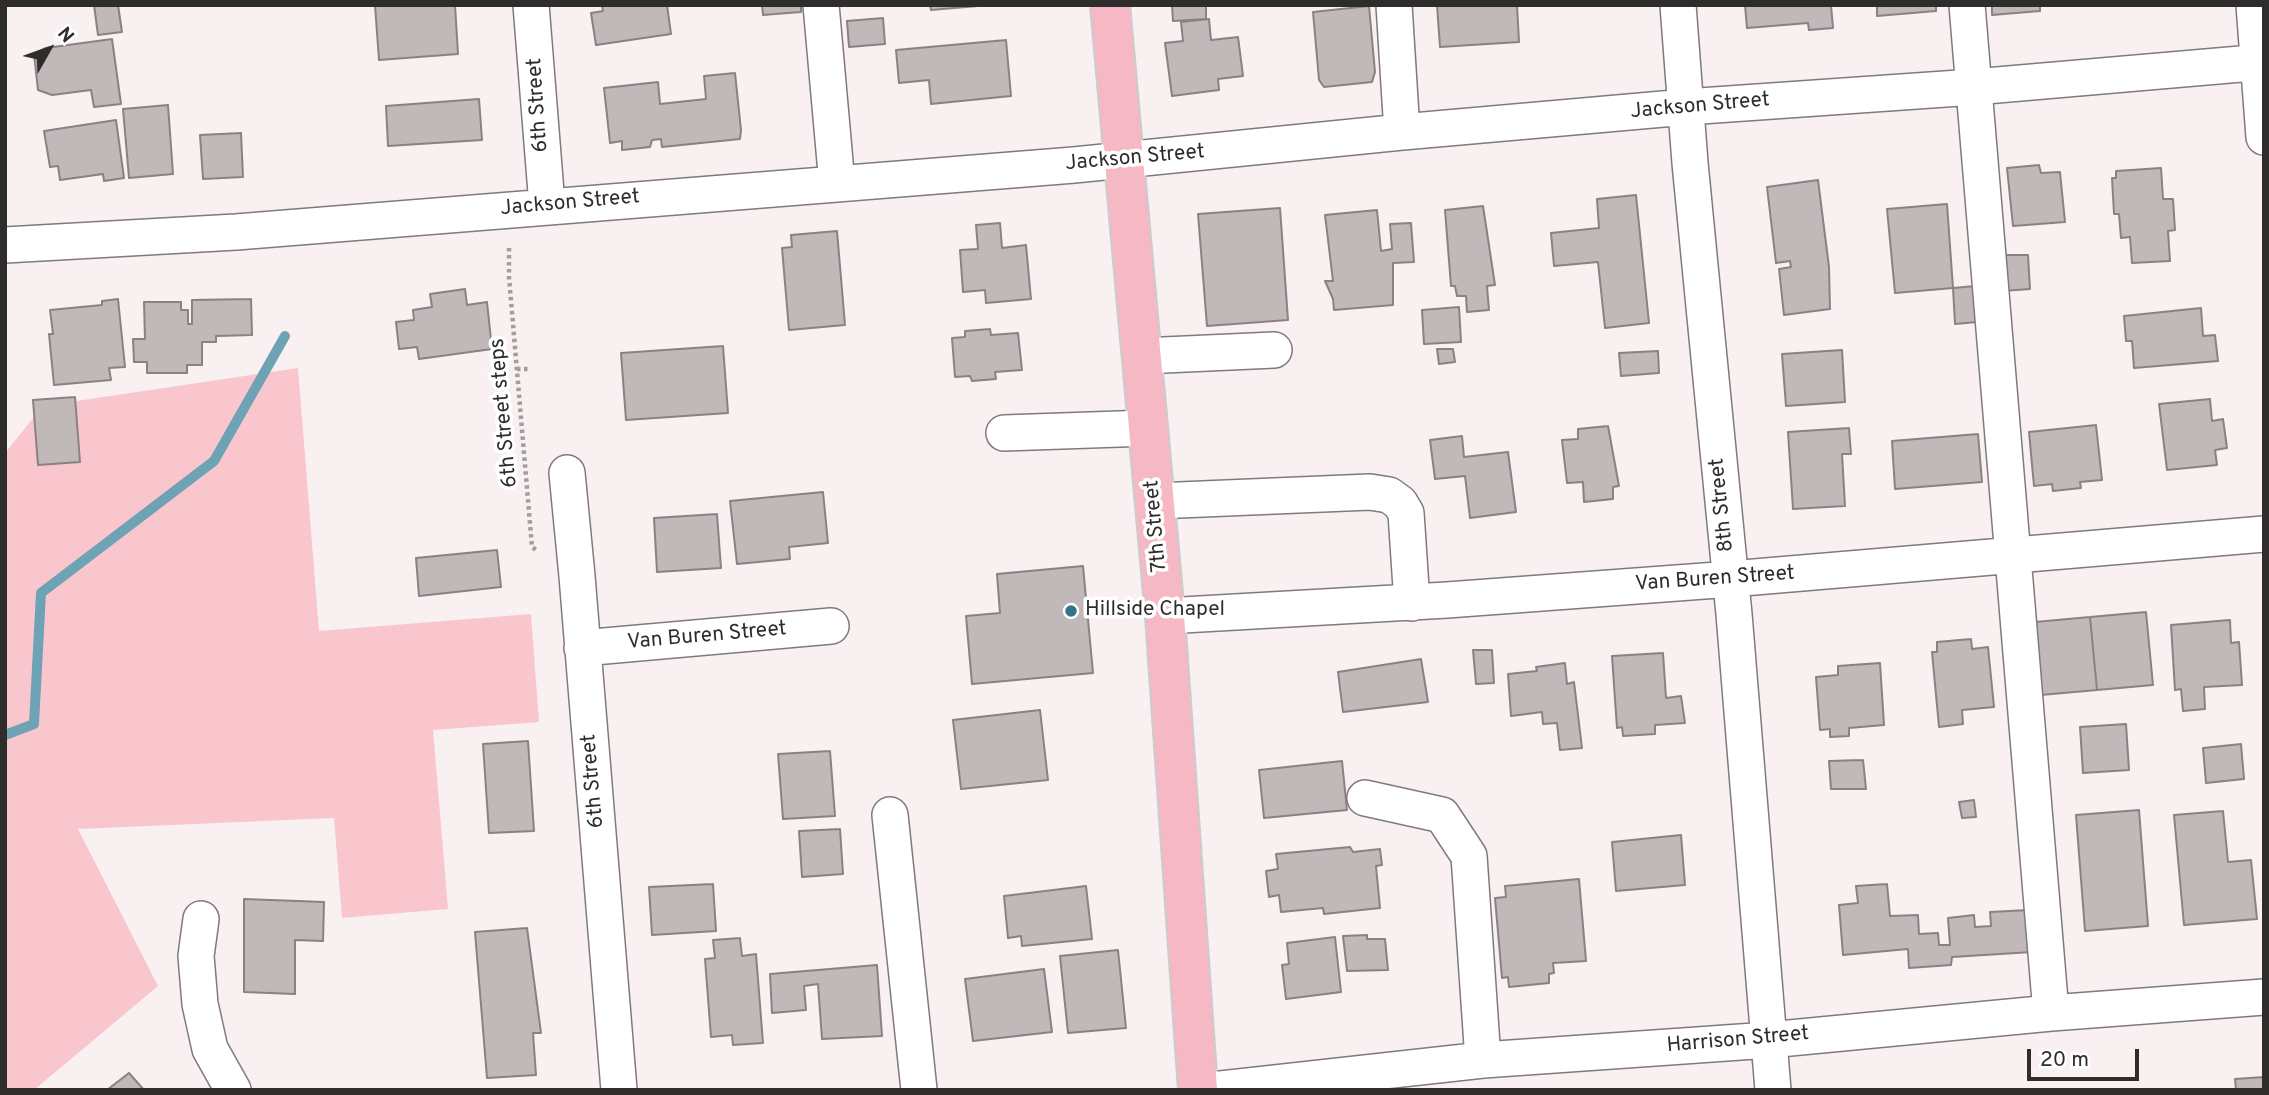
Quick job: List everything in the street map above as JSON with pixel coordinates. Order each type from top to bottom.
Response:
[{"type":"main road","name":"7th Street","points":[[1111,5],[1165,617],[1198,1090]]},
{"type":"street","name":"6th Street","points":[[531,5],[547,205]]},
{"type":"street","points":[[821,5],[837,184]]},
{"type":"street","points":[[1394,5],[1402,132]]},
{"type":"street","name":"8th Street","points":[[1678,5],[1731,579],[1773,1090]]},
{"type":"street","points":[[1967,5],[2051,1013]]},
{"type":"street","points":[[2254,5],[2261,63],[2264,137]]},
{"type":"street","name":"Jackson Street","points":[[5,244],[236,232],[547,205],[1125,161],[1402,132],[1686,107],[2261,63]]},
{"type":"street","points":[[1142,356],[1274,350]]},
{"type":"street","points":[[1004,433],[1148,428]]},
{"type":"street","name":"6th Street","points":[[567,473],[619,1090]]},
{"type":"street","points":[[1155,501],[1370,492],[1389,495],[1400,503],[1406,513],[1412,603]]},
{"type":"street","name":"Van Buren Street","points":[[1165,617],[1412,603],[1731,579],[2264,534]]},
{"type":"street","name":"Van Buren Street","points":[[582,648],[831,626]]},
{"type":"street","points":[[1365,798],[1442,815],[1469,856],[1483,1060]]},
{"type":"street","points":[[890,815],[919,1090]]},
{"type":"street","points":[[201,919],[196,956],[200,1004],[210,1049],[233,1090]]},
{"type":"street","name":"Harrison Street","points":[[1212,1090],[1483,1060],[1769,1040],[2051,1013],[2264,997]]},
{"type":"path","name":"6th Street steps","points":[[509,248],[509,277],[532,547]]},
{"type":"path","points":[[517,369],[528,369]]},
{"type":"shaded area","points":[[298,368],[319,631],[531,614],[539,722],[433,730],[448,909],[342,918],[334,818],[78,829],[158,986],[34,1090],[5,1090],[5,453],[43,406]]},
{"type":"building","points":[[94,5],[118,5],[122,32],[98,35]]},
{"type":"building","points":[[375,5],[455,5],[458,54],[379,60]]},
{"type":"building","points":[[602,5],[667,5],[671,34],[596,45],[591,13],[603,11]]},
{"type":"building","points":[[762,5],[801,5],[801,12],[763,15]]},
{"type":"building","points":[[930,5],[990,5],[931,10]]},
{"type":"building","points":[[1172,5],[1206,5],[1206,19],[1173,21]]},
{"type":"building","points":[[1437,5],[1517,5],[1519,42],[1440,47]]},
{"type":"building","points":[[1745,5],[1831,5],[1833,28],[1809,30],[1808,23],[1747,28]]},
{"type":"building","points":[[1877,5],[1936,5],[1936,11],[1877,16]]},
{"type":"building","points":[[1992,5],[2040,5],[2040,11],[1992,15]]},
{"type":"building","points":[[1369,6],[1375,72],[1372,82],[1324,87],[1319,80],[1313,12]]},
{"type":"building","points":[[883,18],[885,44],[849,47],[847,21]]},
{"type":"building","points":[[1209,19],[1211,40],[1238,37],[1243,76],[1218,79],[1219,90],[1172,96],[1165,43],[1183,41],[1181,22]]},
{"type":"building","points":[[112,39],[121,104],[94,107],[91,90],[52,95],[38,90],[34,54],[46,48]]},
{"type":"building","points":[[1006,40],[1011,96],[931,104],[929,80],[899,83],[896,50]]},
{"type":"building","points":[[735,73],[740,139],[662,147],[661,139],[652,140],[650,147],[622,150],[622,141],[610,143],[604,88],[658,82],[660,104],[706,99],[704,76]]},
{"type":"building","points":[[479,99],[482,140],[388,146],[386,106]]},
{"type":"building","points":[[168,105],[173,174],[129,178],[123,109]]},
{"type":"building","points":[[116,120],[124,178],[104,181],[103,174],[60,180],[58,166],[50,167],[44,131]]},
{"type":"building","points":[[241,133],[243,177],[203,179],[200,135]]},
{"type":"building","points":[[2039,165],[2041,173],[2060,172],[2065,222],[2013,226],[2007,168]]},
{"type":"building","points":[[2161,168],[2163,199],[2173,199],[2175,230],[2168,231],[2170,261],[2132,263],[2130,237],[2121,238],[2119,214],[2114,214],[2112,178],[2116,178],[2116,171]]},
{"type":"building","points":[[1818,180],[1829,267],[1830,309],[1784,315],[1779,269],[1791,267],[1790,261],[1776,263],[1767,187]]},
{"type":"building","points":[[1636,195],[1649,323],[1605,328],[1598,262],[1554,266],[1551,233],[1599,228],[1597,199]]},
{"type":"building","points":[[1947,204],[1953,288],[1895,293],[1887,209]]},
{"type":"building","points":[[1483,206],[1495,285],[1487,286],[1489,310],[1467,312],[1466,296],[1457,296],[1455,286],[1451,286],[1445,210]]},
{"type":"building","points":[[1280,208],[1288,320],[1207,326],[1198,214]]},
{"type":"building","points":[[1377,210],[1381,251],[1392,249],[1390,224],[1411,223],[1414,262],[1393,263],[1393,305],[1334,310],[1333,299],[1325,281],[1333,281],[1325,215]]},
{"type":"building","points":[[1000,223],[1002,248],[1026,245],[1031,299],[986,303],[985,290],[963,292],[960,250],[978,249],[976,225]]},
{"type":"building","points":[[837,231],[845,325],[789,330],[782,248],[792,247],[791,235]]},
{"type":"building","points":[[2003,255],[2028,255],[2030,289],[2003,291]]},
{"type":"building","points":[[1986,285],[1988,321],[1955,324],[1953,288]]},
{"type":"building","points":[[465,289],[467,305],[487,302],[492,349],[419,359],[417,347],[399,349],[396,322],[414,320],[413,310],[432,307],[430,294]]},
{"type":"building","points":[[118,299],[125,367],[109,368],[111,380],[54,385],[49,334],[53,334],[50,310],[102,305],[102,301]]},
{"type":"building","points":[[251,299],[252,335],[216,336],[216,342],[202,342],[202,365],[187,365],[187,373],[147,373],[147,362],[134,362],[133,339],[145,339],[144,302],[181,302],[181,310],[188,310],[188,324],[192,324],[192,300]]},
{"type":"building","points":[[1459,307],[1461,342],[1424,344],[1422,310]]},
{"type":"building","points":[[2201,308],[2203,336],[2215,335],[2218,361],[2134,368],[2132,341],[2126,341],[2124,316]]},
{"type":"building","points":[[990,329],[991,335],[1018,333],[1022,370],[995,372],[996,379],[972,381],[970,376],[955,377],[952,338],[965,337],[965,331]]},
{"type":"building","points":[[723,346],[728,413],[626,420],[621,353]]},
{"type":"building","points":[[1437,349],[1453,349],[1455,362],[1439,364]]},
{"type":"building","points":[[1842,350],[1845,402],[1786,406],[1782,354]]},
{"type":"building","points":[[1658,351],[1659,373],[1621,376],[1619,353]]},
{"type":"building","points":[[75,397],[80,462],[38,465],[33,400]]},
{"type":"building","points":[[2210,399],[2212,421],[2223,419],[2227,448],[2215,450],[2217,465],[2167,470],[2159,404]]},
{"type":"building","points":[[2096,425],[2102,480],[2080,482],[2081,488],[2053,491],[2052,484],[2034,486],[2029,432]]},
{"type":"building","points":[[1608,426],[1619,486],[1613,487],[1613,499],[1584,502],[1583,482],[1567,483],[1562,440],[1578,439],[1578,429]]},
{"type":"building","points":[[1849,428],[1851,454],[1842,454],[1845,506],[1793,509],[1788,432]]},
{"type":"building","points":[[1978,434],[1982,482],[1895,489],[1892,441]]},
{"type":"building","points":[[1462,436],[1464,457],[1508,452],[1516,512],[1470,518],[1465,476],[1435,479],[1430,440]]},
{"type":"building","points":[[823,492],[828,543],[789,547],[790,559],[737,564],[730,501]]},
{"type":"building","points":[[717,514],[721,568],[657,572],[654,518]]},
{"type":"building","points":[[497,550],[501,587],[419,596],[416,558]]},
{"type":"building","points":[[1083,566],[1093,673],[972,684],[966,616],[1000,613],[997,574]]},
{"type":"building","points":[[2146,612],[2153,685],[2097,690],[2090,617]]},
{"type":"building","points":[[2090,617],[2097,690],[2041,695],[2035,622]]},
{"type":"building","points":[[2230,620],[2231,643],[2239,642],[2242,685],[2204,687],[2205,709],[2183,711],[2181,689],[2175,690],[2171,625]]},
{"type":"building","points":[[1971,639],[1972,649],[1988,647],[1994,707],[1962,710],[1963,724],[1939,727],[1932,652],[1937,652],[1937,642]]},
{"type":"building","points":[[1473,650],[1492,650],[1494,683],[1476,684]]},
{"type":"building","points":[[1663,653],[1666,698],[1681,696],[1685,723],[1655,725],[1655,734],[1623,736],[1622,727],[1617,728],[1612,656]]},
{"type":"building","points":[[1421,659],[1428,702],[1343,712],[1338,672]]},
{"type":"building","points":[[1565,663],[1567,684],[1574,682],[1582,748],[1560,750],[1557,723],[1543,724],[1542,712],[1511,716],[1508,674],[1537,671],[1536,667]]},
{"type":"building","points":[[1880,663],[1884,725],[1849,728],[1849,736],[1830,737],[1830,729],[1820,730],[1816,677],[1838,675],[1838,666]]},
{"type":"building","points":[[1040,710],[1048,780],[961,789],[953,720]]},
{"type":"building","points":[[2126,724],[2129,770],[2083,773],[2080,727]]},
{"type":"building","points":[[528,741],[534,831],[489,833],[483,744]]},
{"type":"building","points":[[2241,744],[2244,779],[2206,783],[2203,748]]},
{"type":"building","points":[[830,751],[835,816],[783,819],[778,754]]},
{"type":"building","points":[[1863,760],[1866,789],[1831,789],[1829,761]]},
{"type":"building","points":[[1342,761],[1347,810],[1264,818],[1259,770]]},
{"type":"building","points":[[1974,800],[1976,817],[1962,818],[1959,802]]},
{"type":"building","points":[[2139,810],[2148,926],[2085,931],[2076,815]]},
{"type":"building","points":[[2223,811],[2228,862],[2251,860],[2257,919],[2184,925],[2174,815]]},
{"type":"building","points":[[840,829],[843,874],[802,877],[799,831]]},
{"type":"building","points":[[1681,835],[1685,885],[1616,891],[1612,842]]},
{"type":"building","points":[[1350,847],[1353,852],[1380,849],[1382,865],[1376,866],[1380,908],[1324,914],[1323,908],[1281,912],[1279,895],[1269,897],[1266,871],[1278,869],[1276,854]]},
{"type":"building","points":[[1579,879],[1586,961],[1553,963],[1554,973],[1549,974],[1549,983],[1509,987],[1508,977],[1502,978],[1495,898],[1506,897],[1505,886]]},
{"type":"building","points":[[713,884],[716,931],[652,935],[649,887]]},
{"type":"building","points":[[1887,884],[1890,916],[1918,915],[1919,934],[1938,933],[1939,945],[1950,945],[1948,918],[1974,915],[1975,927],[1991,926],[1990,912],[2029,910],[2032,952],[1952,957],[1951,965],[1909,968],[1908,949],[1843,955],[1839,905],[1858,903],[1856,886]]},
{"type":"building","points":[[1086,886],[1092,939],[1022,946],[1021,936],[1008,938],[1004,896]]},
{"type":"building","points":[[244,899],[324,902],[323,941],[295,940],[295,994],[244,992]]},
{"type":"building","points":[[527,928],[541,1033],[533,1033],[536,1075],[487,1078],[475,932]]},
{"type":"building","points":[[1367,935],[1367,939],[1385,939],[1388,970],[1347,971],[1343,936]]},
{"type":"building","points":[[1335,937],[1341,992],[1286,999],[1282,965],[1289,964],[1287,943]]},
{"type":"building","points":[[740,938],[742,956],[756,954],[763,1043],[733,1045],[732,1035],[711,1037],[705,959],[715,958],[713,940]]},
{"type":"building","points":[[1118,950],[1126,1028],[1068,1033],[1060,956]]},
{"type":"building","points":[[877,965],[882,1036],[822,1039],[818,984],[804,986],[806,1010],[772,1013],[770,974]]},
{"type":"building","points":[[1044,969],[1052,1032],[973,1041],[965,979]]},
{"type":"building","points":[[129,1073],[144,1090],[107,1090]]},
{"type":"building","points":[[2264,1077],[2264,1090],[2236,1090],[2235,1079]]},
{"type":"waterway","points":[[5,735],[34,724],[41,593],[214,461],[285,336]]},
{"type":"place","name":"Hillside Chapel","points":[[1071,611]]}]
